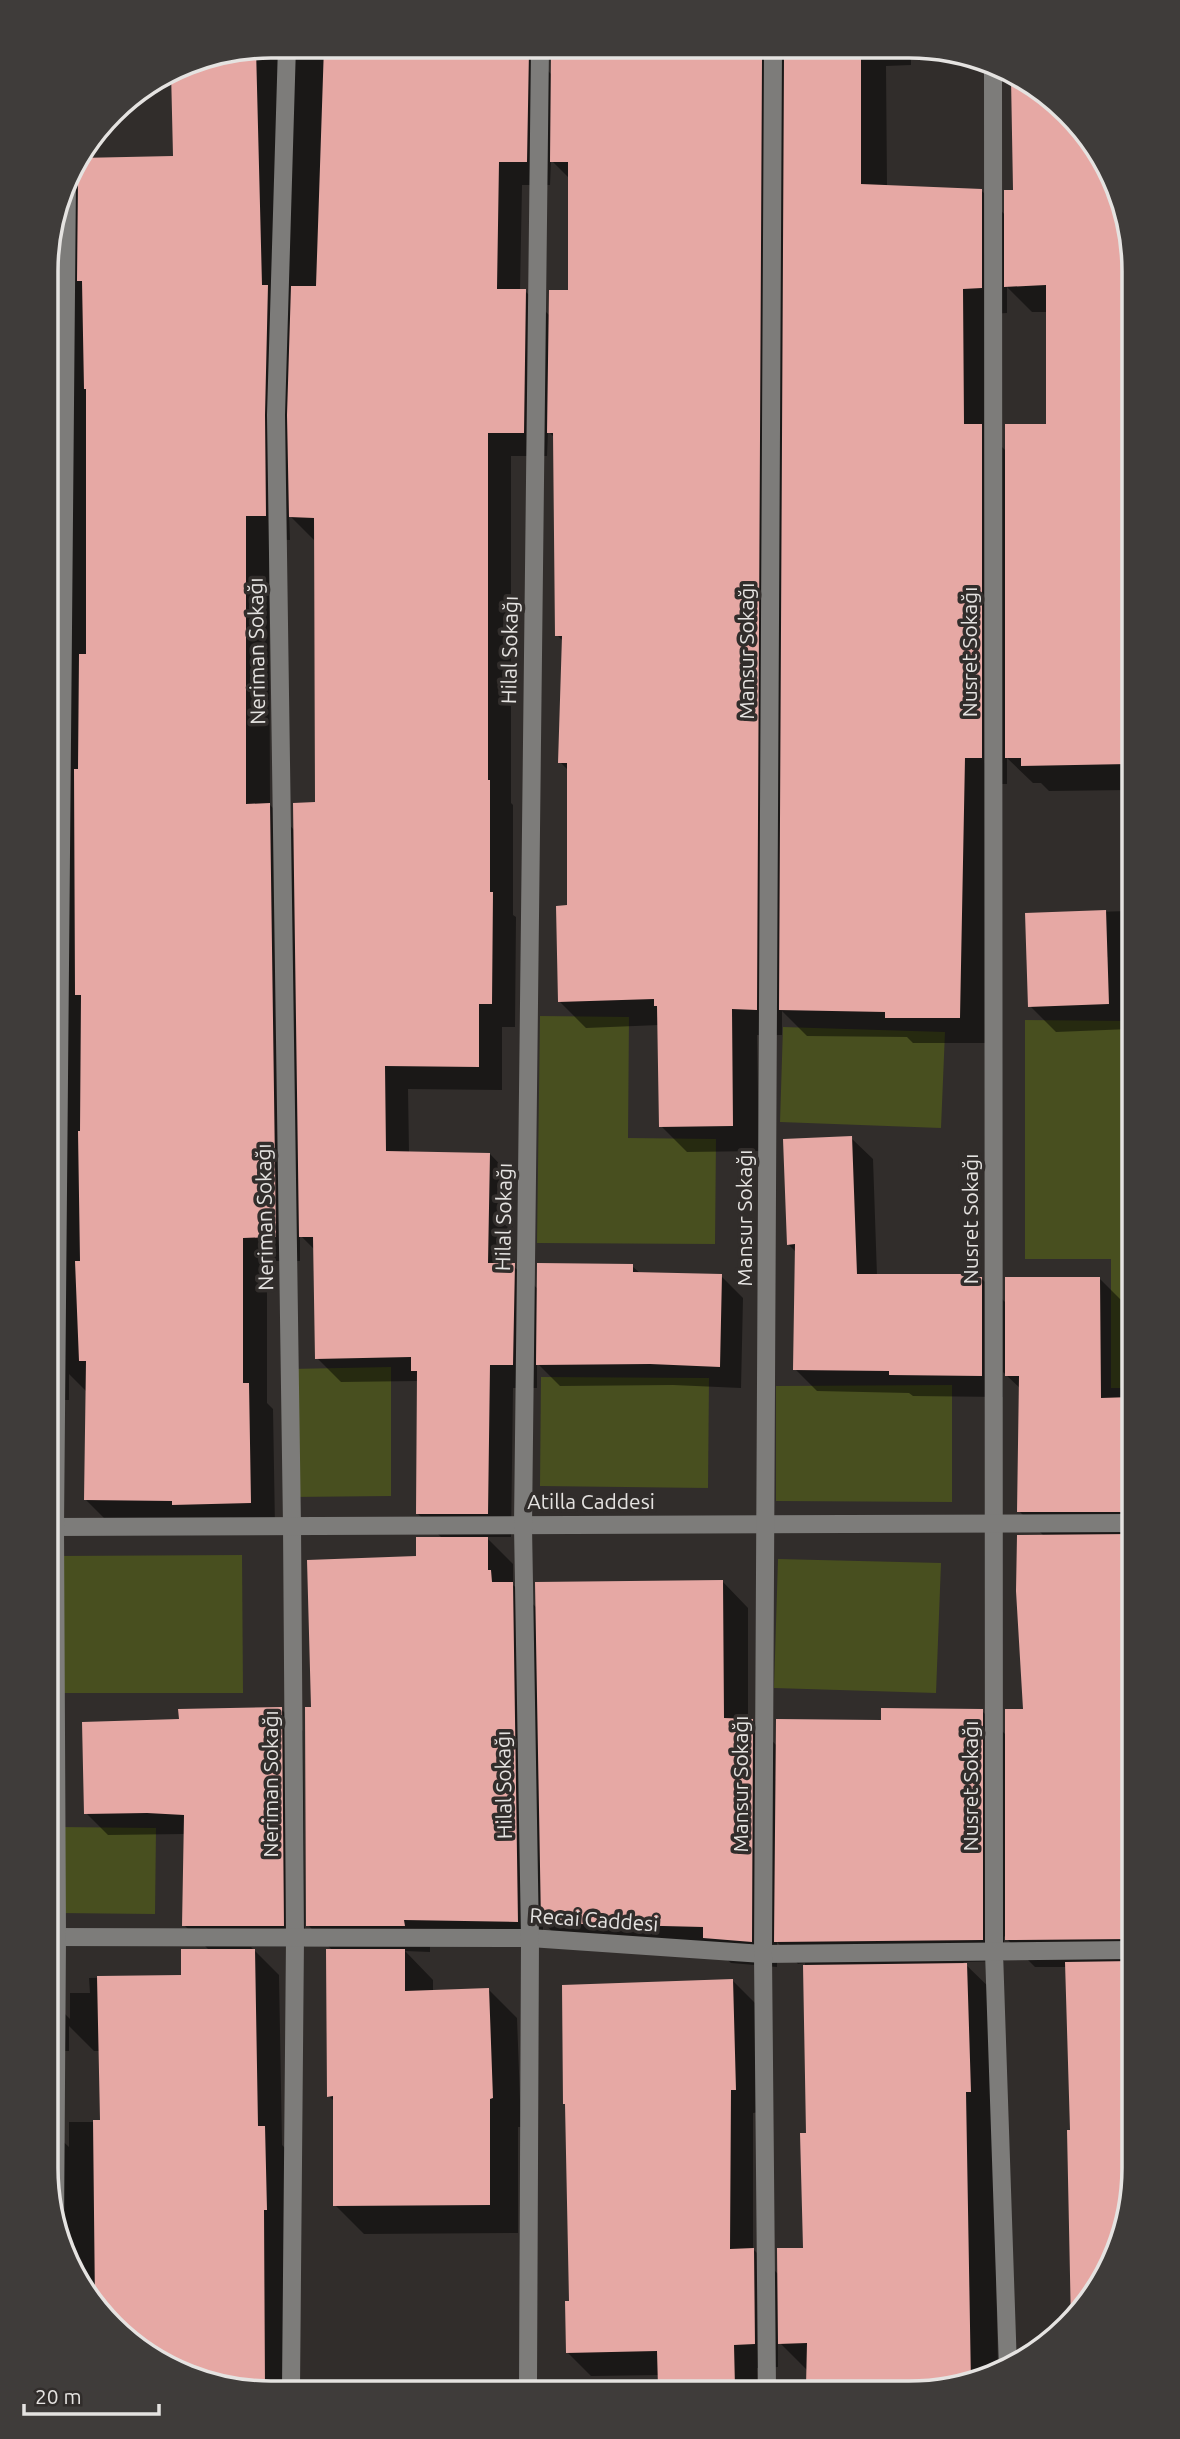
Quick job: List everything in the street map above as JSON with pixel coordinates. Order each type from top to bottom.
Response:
[{"type":"street","name":"Neriman Sokağı","points":[[287,58],[276,415],[292,1526],[295,1938],[292,2381]]},
{"type":"street","name":"Hilal Sokağı","points":[[528,2381],[530,1938],[523,1525],[540,58]]},
{"type":"street","name":"Mansur Sokağı","points":[[768,2381],[763,1954],[773,58]]},
{"type":"street","name":"Nusret Sokağı","points":[[993,75],[994,1952],[1008,2357]]},
{"type":"street","points":[[58,1008],[66,215]]},
{"type":"street","name":"Atilla Caddesi","points":[[58,1527],[1122,1523]]},
{"type":"street","name":"Recai Caddesi","points":[[58,1937],[530,1938],[763,1954],[1122,1950]]},
{"type":"green space","points":[[540,1016],[629,1017],[628,1138],[716,1139],[715,1244],[537,1243]]},
{"type":"green space","points":[[1025,1020],[1122,1021],[1122,1388],[1111,1388],[1111,1259],[1025,1259]]},
{"type":"green space","points":[[783,1027],[945,1032],[941,1128],[780,1122]]},
{"type":"green space","points":[[391,1367],[391,1496],[290,1497],[289,1369]]},
{"type":"green space","points":[[541,1377],[709,1378],[708,1488],[540,1486]]},
{"type":"green space","points":[[952,1385],[952,1502],[776,1501],[776,1386]]},
{"type":"green space","points":[[242,1555],[243,1693],[58,1693],[58,1556]]},
{"type":"green space","points":[[778,1559],[941,1563],[936,1693],[774,1688]]},
{"type":"green space","points":[[59,1827],[156,1828],[155,1914],[58,1913]]},
{"type":"building","points":[[256,58],[262,285],[268,285],[266,516],[246,516],[246,804],[270,803],[276,1237],[243,1238],[243,1383],[249,1383],[251,1503],[172,1505],[172,1501],[84,1500],[86,1361],[79,1361],[75,1261],[80,1261],[78,1131],[81,995],[75,995],[74,769],[78,769],[79,654],[86,654],[86,389],[82,281],[77,281],[78,181],[90,158],[173,156],[171,83],[202,69]]},
{"type":"building","points":[[324,58],[529,58],[527,162],[499,162],[497,289],[526,289],[524,433],[488,433],[488,780],[490,892],[493,892],[492,1004],[479,1004],[479,1067],[385,1066],[386,1151],[490,1153],[488,1263],[515,1263],[513,1365],[490,1365],[488,1514],[416,1514],[417,1371],[411,1371],[411,1357],[315,1359],[313,1237],[299,1237],[293,803],[315,802],[314,518],[289,517],[287,415],[291,286],[316,286]]},
{"type":"building","points":[[551,58],[762,58],[757,1010],[732,1009],[733,1126],[659,1127],[657,1006],[654,1006],[654,999],[558,1002],[556,906],[567,905],[567,763],[558,763],[562,636],[555,636],[553,433],[547,433],[549,290],[568,290],[568,162],[550,162]]},
{"type":"building","points":[[784,58],[861,58],[861,184],[982,189],[982,288],[963,289],[964,424],[982,424],[982,758],[965,758],[960,1018],[885,1018],[885,1012],[779,1010]]},
{"type":"building","points":[[1011,84],[1060,120],[1094,164],[1115,216],[1120,243],[1122,764],[1021,766],[1021,758],[1005,758],[1005,424],[1046,424],[1046,285],[1004,287],[1004,190],[1013,190]]},
{"type":"building","points":[[1106,910],[1109,1004],[1028,1007],[1025,913]]},
{"type":"building","points":[[852,1136],[857,1274],[965,1274],[965,1277],[982,1277],[982,1376],[793,1370],[795,1244],[787,1245],[783,1139]]},
{"type":"building","points":[[537,1263],[633,1264],[633,1272],[722,1274],[720,1367],[650,1364],[536,1365]]},
{"type":"building","points":[[1005,1277],[1100,1277],[1101,1398],[1122,1397],[1122,1512],[1017,1512],[1019,1376],[1005,1376]]},
{"type":"building","points":[[1122,1534],[1122,1939],[1005,1940],[1005,1709],[1023,1709],[1016,1591],[1017,1535]]},
{"type":"building","points":[[416,1537],[488,1537],[488,1570],[491,1570],[492,1582],[513,1582],[518,1922],[404,1920],[405,1926],[306,1926],[305,1707],[311,1707],[307,1560],[416,1556]]},
{"type":"building","points":[[723,1580],[724,1718],[753,1719],[752,1942],[703,1938],[703,1927],[541,1923],[535,1582]]},
{"type":"building","points":[[282,1707],[284,1926],[182,1926],[184,1815],[84,1814],[82,1722],[179,1719],[178,1709]]},
{"type":"building","points":[[881,1708],[983,1709],[983,1940],[774,1942],[776,1719],[881,1720]]},
{"type":"building","points":[[181,1949],[255,1949],[258,2126],[265,2126],[267,2210],[264,2210],[265,2381],[229,2377],[176,2359],[130,2328],[95,2288],[93,2120],[100,2120],[97,1976],[181,1975]]},
{"type":"building","points":[[326,1949],[405,1949],[405,1991],[489,1988],[493,2098],[490,2099],[490,2205],[333,2206],[333,2096],[327,2097]]},
{"type":"building","points":[[1122,1961],[1122,2182],[1118,2210],[1106,2250],[1094,2275],[1071,2307],[1067,2130],[1070,2130],[1065,1962]]},
{"type":"building","points":[[967,1963],[971,2092],[966,2092],[971,2372],[937,2379],[909,2381],[806,2381],[807,2343],[778,2344],[777,2248],[803,2248],[800,2133],[806,2133],[803,1965]]},
{"type":"building","points":[[733,1979],[736,2090],[731,2090],[730,2249],[754,2248],[755,2344],[734,2345],[735,2381],[658,2381],[657,2351],[566,2353],[565,2301],[569,2301],[562,1985]]}]
